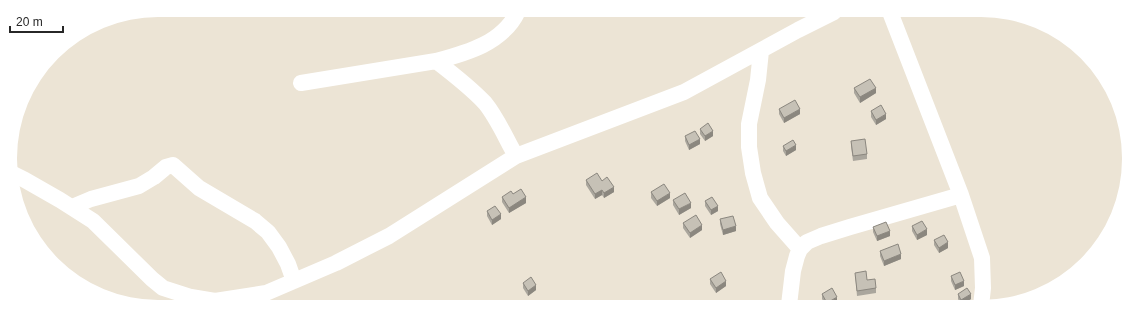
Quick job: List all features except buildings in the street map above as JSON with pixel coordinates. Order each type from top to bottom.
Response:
[{"type":"street","points":[[301,83],[436,61],[472,50],[492,41],[506,30],[514,17]]},
{"type":"street","points":[[798,30],[810,17]]},
{"type":"street","points":[[251,300],[336,263],[389,236],[516,156],[684,92],[824,17]]},
{"type":"street","points":[[892,17],[961,195],[982,258],[983,288],[982,300]]},
{"type":"street","points":[[760,51],[758,80],[749,124],[749,147],[753,173],[760,198],[777,223],[800,248]]},
{"type":"street","points":[[436,61],[466,84],[486,104],[516,156]]},
{"type":"street","points":[[72,207],[91,199],[139,186],[154,177],[166,167],[173,165],[199,188],[255,221],[268,232],[279,247],[288,264],[294,281]]},
{"type":"street","points":[[19,182],[72,207],[93,221],[163,288],[191,297],[209,300]]},
{"type":"street","points":[[790,300],[793,271],[800,248],[806,242],[821,236],[961,195]]},
{"type":"street","points":[[221,300],[266,293]]}]
